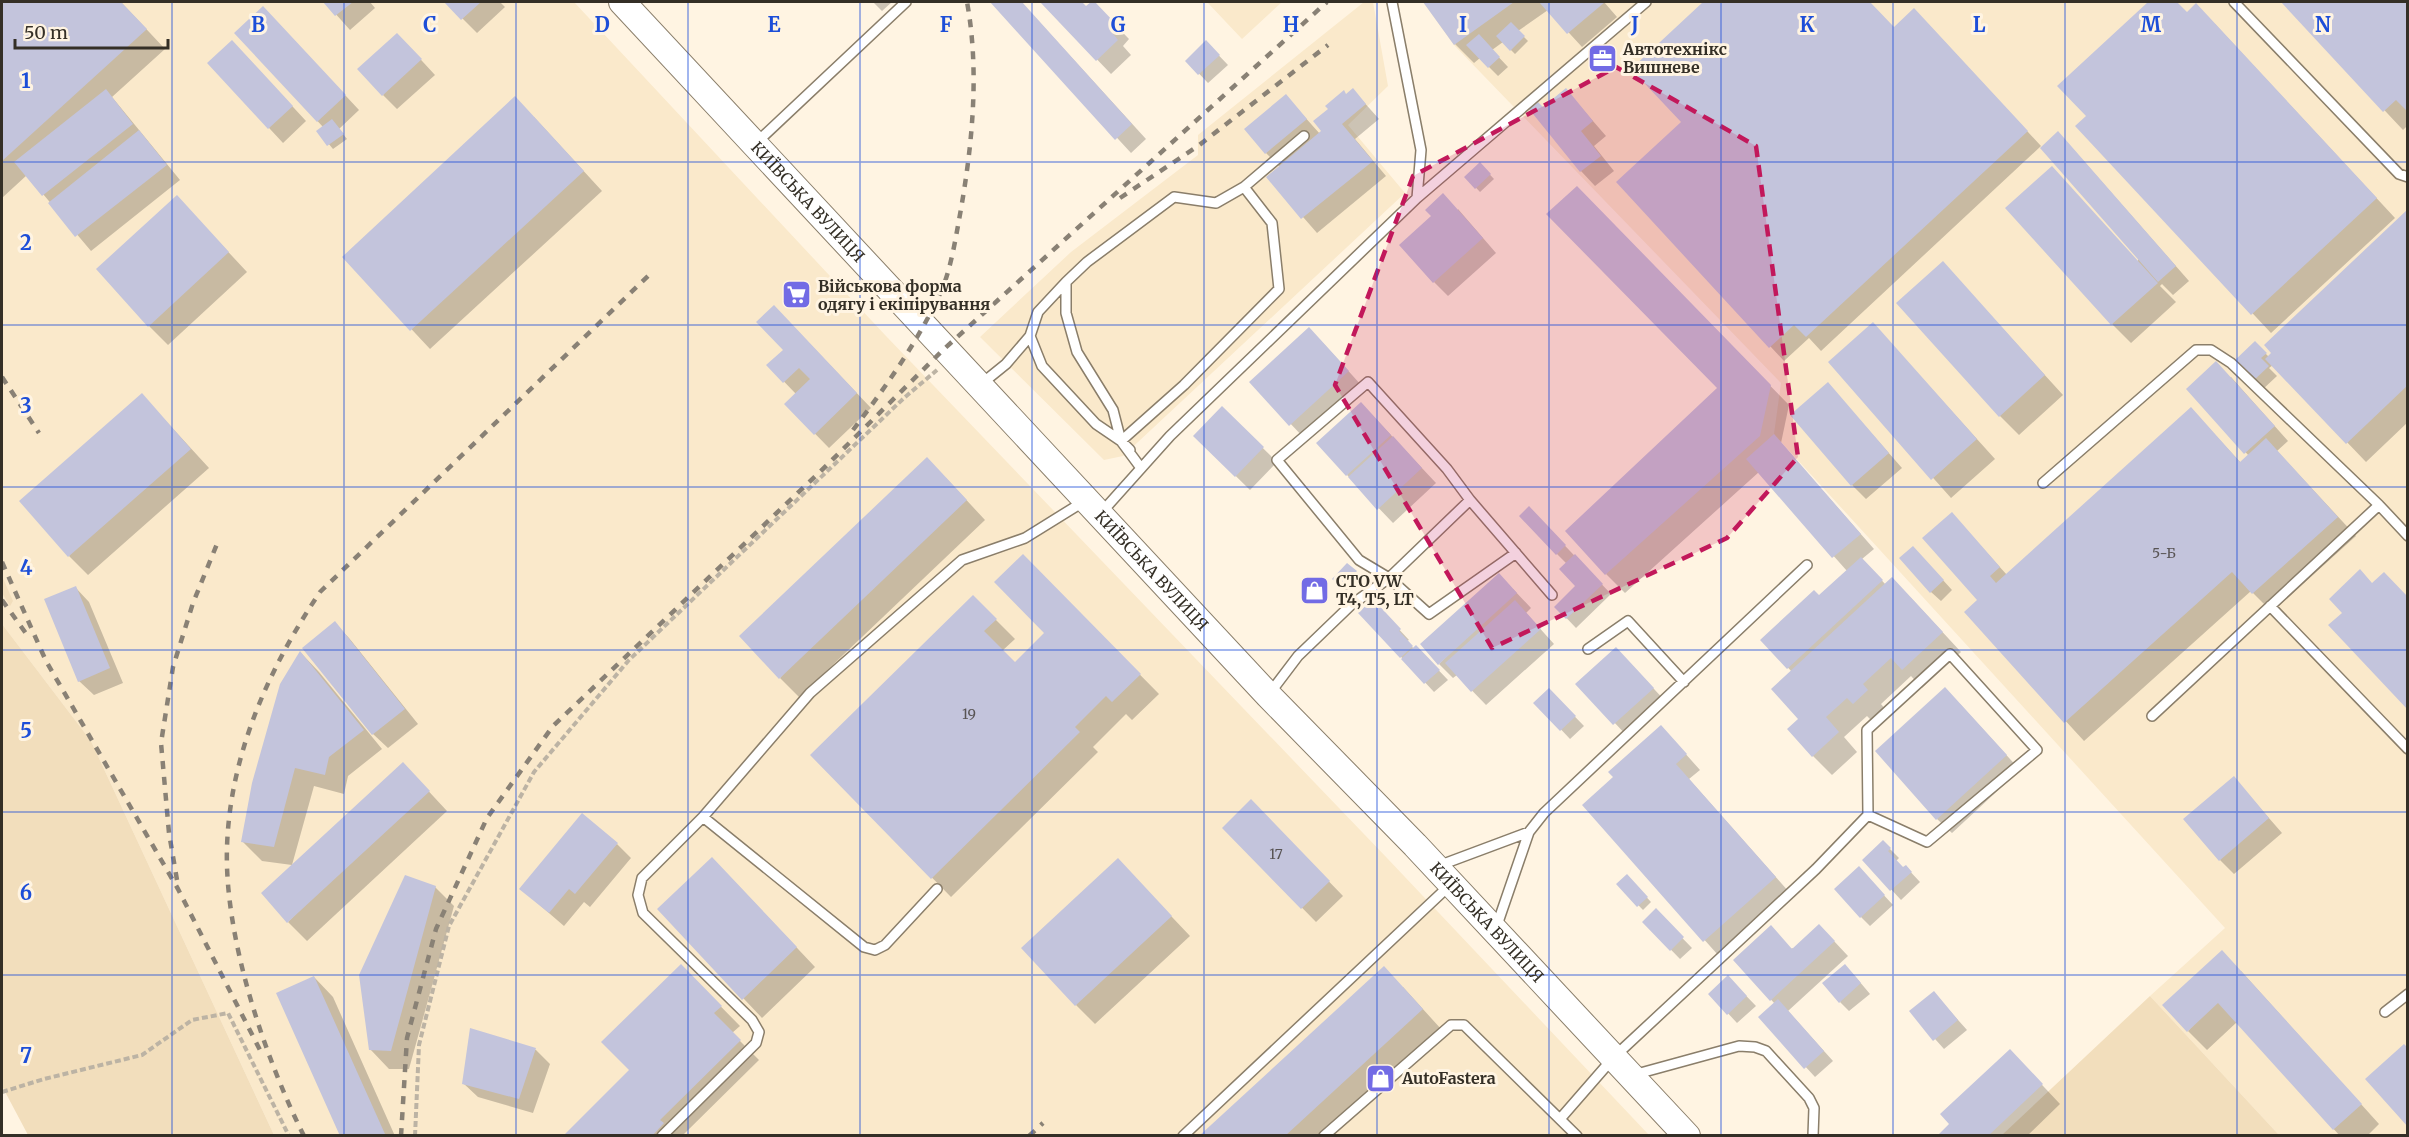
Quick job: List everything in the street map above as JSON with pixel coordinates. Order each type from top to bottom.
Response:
[{"type":"main road","name":"КИЇВСЬКА ВУЛИЦЯ","points":[[622,2],[1268,695],[1444,875],[1688,1136]]},
{"type":"lane","points":[[754,145],[906,2]]},
{"type":"lane","points":[[1392,2],[1421,150],[1417,198]]},
{"type":"lane","points":[[662,1136],[756,1043],[759,1032],[752,1020],[643,913],[638,895],[642,878],[703,817],[810,693],[962,560],[1025,538],[1092,507],[1141,468],[1170,436],[1417,198],[1646,2]]},
{"type":"lane","points":[[2234,2],[2399,174],[2408,177]]},
{"type":"lane","points":[[980,385],[1006,364],[1030,336],[1038,312],[1087,262],[1174,197],[1216,203],[1244,187],[1304,135]]},
{"type":"lane","points":[[1121,441],[1184,385],[1279,289],[1272,223],[1244,187]]},
{"type":"lane","points":[[1066,282],[1066,313],[1077,352],[1113,410],[1121,441]]},
{"type":"lane","points":[[1030,336],[1042,366],[1096,424],[1121,441],[1141,468]]},
{"type":"lane","points":[[2043,483],[2196,350],[2211,350],[2231,363],[2379,505],[2408,536]]},
{"type":"lane","points":[[1516,553],[1430,614],[1389,579],[1359,560],[1277,460],[1368,382],[1447,469],[1470,500],[1552,594]]},
{"type":"lane","points":[[1268,695],[1298,656],[1351,605],[1389,579],[1470,500]]},
{"type":"lane","points":[[2152,716],[2379,505]]},
{"type":"lane","points":[[1496,931],[1529,832],[1544,813],[1807,565]]},
{"type":"lane","points":[[2270,606],[2408,749]]},
{"type":"lane","points":[[1588,649],[1628,621],[1683,682]]},
{"type":"lane","points":[[1560,1119],[1614,1057],[1816,869],[1868,815],[1867,730],[1950,654],[2037,750],[1927,842],[1868,815]]},
{"type":"lane","points":[[703,817],[864,947],[875,950],[885,945],[937,889]]},
{"type":"lane","points":[[1183,1136],[1444,875],[1529,832]]},
{"type":"lane","points":[[2385,1012],[2408,994]]},
{"type":"lane","points":[[1324,1136],[1451,1026],[1464,1025],[1577,1136]]},
{"type":"lane","points":[[1631,1076],[1739,1046],[1755,1047],[1766,1051],[1809,1098],[1814,1108],[1814,1136]]},
{"type":"path","points":[[415,1136],[419,1045],[449,926],[534,772],[629,660],[904,398],[953,358]]},
{"type":"path","points":[[2,1092],[44,1079],[142,1055],[192,1020],[228,1013],[289,1136]]},
{"type":"highlighted area","points":[[1616,67],[1756,146],[1798,457],[1727,538],[1492,648],[1335,385],[1413,176]]},
{"type":"shaded area","points":[[2,2],[574,2],[886,336],[1387,858],[1649,1135],[274,1135],[91,741],[2,624]]},
{"type":"shaded area","points":[[1207,2],[1282,2],[1242,39]]},
{"type":"shaded area","points":[[1364,2],[1373,2],[1388,86],[1348,125],[1405,193],[1123,456],[1104,460],[980,337],[1071,252],[1198,155],[1198,135]]},
{"type":"shaded area","points":[[1423,2],[2407,2],[2407,1135],[2279,1135],[2150,996],[2225,928],[1774,434],[1781,383],[1454,45]]},
{"type":"shaded area","points":[[2,576],[13,601],[10,606],[2,593]]},
{"type":"shaded area","points":[[2,624],[91,741],[274,1135],[28,1135],[2,1086]]},
{"type":"shaded area","points":[[2150,996],[2279,1135],[2002,1135]]},
{"type":"building","points":[[2,2],[121,2],[147,29],[2,161]]},
{"type":"building","points":[[323,2],[353,2],[335,16]]},
{"type":"building","points":[[444,2],[481,2],[461,20]]},
{"type":"building","points":[[990,2],[1022,2],[1132,124],[1115,140]]},
{"type":"building","points":[[1040,2],[1082,2],[1086,6],[1095,2],[1116,24],[1110,30],[1118,40],[1096,61]]},
{"type":"building","points":[[1423,2],[1514,2],[1454,45]]},
{"type":"building","points":[[1539,2],[1605,2],[1567,34]]},
{"type":"building","points":[[1703,2],[1870,2],[1894,27],[1914,8],[2028,131],[1806,337],[1794,325],[1769,348],[1616,182],[1681,122],[1631,69]]},
{"type":"building","points":[[2148,2],[2177,2],[2187,12],[2196,3],[2377,198],[2251,315],[2075,126],[2086,116],[2057,86]]},
{"type":"building","points":[[2281,2],[2408,2],[2408,112],[2396,100],[2383,112]]},
{"type":"building","points":[[263,6],[346,95],[317,122],[234,33]]},
{"type":"building","points":[[1511,22],[1525,36],[1510,51],[1496,36]]},
{"type":"building","points":[[397,33],[422,59],[382,96],[357,69]]},
{"type":"building","points":[[1479,34],[1500,57],[1488,68],[1466,45]]},
{"type":"building","points":[[232,40],[293,106],[268,129],[207,63]]},
{"type":"building","points":[[1206,40],[1220,55],[1198,75],[1185,61]]},
{"type":"building","points":[[1353,88],[1366,104],[1342,124],[1373,161],[1301,219],[1266,177],[1321,131],[1313,121],[1328,109],[1325,106],[1344,90],[1346,94]]},
{"type":"building","points":[[1566,88],[1593,121],[1581,131],[1601,156],[1580,172],[1529,109],[1538,102],[1543,107]]},
{"type":"building","points":[[106,89],[133,124],[42,196],[14,162]]},
{"type":"building","points":[[1286,94],[1307,119],[1265,154],[1244,129]]},
{"type":"building","points":[[515,96],[584,171],[410,331],[342,257]]},
{"type":"building","points":[[332,119],[344,134],[327,146],[316,131]]},
{"type":"building","points":[[139,130],[167,165],[75,237],[48,203]]},
{"type":"building","points":[[2058,131],[2176,266],[2158,282],[2040,148]]},
{"type":"building","points":[[1480,162],[1491,174],[1475,189],[1464,177]]},
{"type":"building","points":[[2052,166],[2158,283],[2111,325],[2005,208]]},
{"type":"building","points":[[1577,186],[1771,385],[1760,436],[1605,575],[1565,531],[1717,388],[1546,214]]},
{"type":"building","points":[[1443,193],[1483,238],[1433,283],[1399,245],[1431,216],[1425,210]]},
{"type":"building","points":[[177,195],[229,252],[148,327],[96,269]]},
{"type":"building","points":[[2408,209],[2408,385],[2346,444],[2265,359],[2271,353],[2264,345]]},
{"type":"building","points":[[1943,261],[2045,375],[1999,417],[1896,303]]},
{"type":"building","points":[[774,305],[857,393],[814,435],[784,404],[810,379],[799,368],[783,383],[766,365],[783,350],[756,322]]},
{"type":"building","points":[[1873,322],[1977,439],[1931,480],[1828,362]]},
{"type":"building","points":[[1309,327],[1349,371],[1289,426],[1249,382]]},
{"type":"building","points":[[2255,341],[2267,353],[2261,358],[2269,366],[2252,382],[2233,362]]},
{"type":"building","points":[[2216,361],[2275,426],[2244,454],[2186,389]]},
{"type":"building","points":[[1828,382],[1889,453],[1851,486],[1790,415]]},
{"type":"building","points":[[142,393],[191,449],[68,557],[19,501]]},
{"type":"building","points":[[1361,402],[1391,435],[1346,476],[1316,443]]},
{"type":"building","points":[[1222,406],[1264,447],[1235,477],[1193,436]]},
{"type":"building","points":[[2191,407],[2240,462],[2266,438],[2338,517],[2252,594],[2232,572],[2064,723],[1964,612],[1977,600],[1922,538],[1952,512],[2000,567],[1990,576],[1996,583]]},
{"type":"building","points":[[1774,434],[1861,534],[1832,558],[1746,459]]},
{"type":"building","points":[[1393,436],[1422,468],[1377,510],[1348,477]]},
{"type":"building","points":[[927,457],[967,500],[779,679],[739,636]]},
{"type":"building","points":[[1529,506],[1566,545],[1556,555],[1519,516]]},
{"type":"building","points":[[1913,546],[1944,580],[1930,593],[1899,558]]},
{"type":"building","points":[[1023,554],[1141,674],[1112,702],[1106,696],[1075,727],[1080,732],[931,879],[810,755],[973,595],[997,619],[984,631],[1015,662],[1044,633],[994,582]]},
{"type":"building","points":[[1575,554],[1603,584],[1566,619],[1554,607],[1575,586],[1559,569]]},
{"type":"building","points":[[1861,557],[1883,580],[1787,669],[1760,640],[1814,590],[1819,595]]},
{"type":"building","points":[[1347,563],[1357,571],[1342,588],[1332,579]]},
{"type":"building","points":[[2360,569],[2372,583],[2384,572],[2408,597],[2408,710],[2328,625],[2342,613],[2329,599]]},
{"type":"building","points":[[1499,573],[1517,593],[1438,665],[1420,644]]},
{"type":"building","points":[[1892,577],[1943,632],[1902,670],[1891,658],[1863,684],[1868,690],[1853,704],[1847,698],[1826,717],[1839,732],[1812,757],[1787,729],[1798,719],[1771,689]]},
{"type":"building","points":[[76,586],[110,668],[78,682],[44,599]]},
{"type":"building","points":[[1373,599],[1401,629],[1399,631],[1413,646],[1400,658],[1358,613]]},
{"type":"building","points":[[1515,600],[1541,629],[1471,692],[1445,663]]},
{"type":"building","points":[[335,621],[405,709],[372,735],[302,648]]},
{"type":"building","points":[[1416,645],[1440,670],[1424,684],[1401,659]]},
{"type":"building","points":[[1616,647],[1654,688],[1613,725],[1575,684]]},
{"type":"building","points":[[300,651],[364,730],[329,757],[325,775],[295,768],[274,847],[241,842],[252,783],[280,684]]},
{"type":"building","points":[[1945,687],[2007,755],[1936,820],[1875,751]]},
{"type":"building","points":[[1549,688],[1576,716],[1560,731],[1533,703]]},
{"type":"building","points":[[1661,725],[1687,754],[1676,764],[1776,877],[1703,942],[1582,805],[1613,777],[1608,772]]},
{"type":"building","points":[[403,762],[430,791],[287,923],[261,893]]},
{"type":"building","points":[[2234,776],[2269,818],[2219,861],[2183,819]]},
{"type":"building","points":[[1251,799],[1330,881],[1301,909],[1222,828]]},
{"type":"building","points":[[582,813],[618,843],[575,894],[569,889],[549,913],[519,889]]},
{"type":"building","points":[[1883,840],[1891,848],[1888,851],[1903,867],[1906,865],[1912,872],[1890,891],[1862,860]]},
{"type":"building","points":[[712,857],[797,947],[742,1000],[657,909]]},
{"type":"building","points":[[1118,858],[1172,916],[1075,1006],[1021,948]]},
{"type":"building","points":[[1859,866],[1885,895],[1860,918],[1834,889]]},
{"type":"building","points":[[1627,874],[1648,897],[1637,907],[1616,884]]},
{"type":"building","points":[[405,875],[436,886],[391,1051],[369,1050],[359,975]]},
{"type":"building","points":[[1656,908],[1684,937],[1670,951],[1642,922]]},
{"type":"building","points":[[1819,924],[1835,941],[1770,1001],[1733,960],[1771,925],[1792,949]]},
{"type":"building","points":[[2222,950],[2362,1104],[2333,1130],[2218,1003],[2187,1032],[2162,1005]]},
{"type":"building","points":[[681,964],[722,1006],[714,1013],[741,1040],[660,1120],[664,1123],[652,1136],[563,1136],[629,1070],[601,1042]]},
{"type":"building","points":[[1845,964],[1861,983],[1839,1003],[1822,983]]},
{"type":"building","points":[[1384,966],[1423,1009],[1285,1136],[1199,1136]]},
{"type":"building","points":[[1728,975],[1747,996],[1727,1015],[1708,994]]},
{"type":"building","points":[[314,976],[385,1134],[383,1136],[340,1136],[276,993]]},
{"type":"building","points":[[1934,991],[1958,1020],[1933,1041],[1909,1011]]},
{"type":"building","points":[[1778,999],[1824,1051],[1804,1069],[1758,1017]]},
{"type":"building","points":[[470,1028],[536,1048],[519,1099],[462,1084]]},
{"type":"building","points":[[2404,1044],[2408,1048],[2408,1127],[2365,1079]]},
{"type":"building","points":[[2010,1049],[2043,1084],[1988,1136],[1937,1136],[1949,1124],[1940,1114]]},
{"type":"railway","points":[[853,430],[913,343],[934,306],[948,271],[964,193],[973,111],[973,56],[967,2]]},
{"type":"railway","points":[[401,1136],[407,1038],[436,929],[487,818],[553,726],[826,466],[944,349],[1327,2]]},
{"type":"railway","points":[[1120,198],[1198,146],[1328,45]]},
{"type":"railway","points":[[304,1136],[261,1033],[239,956],[232,918],[227,847],[230,812],[244,745],[256,713],[284,651],[320,592],[648,276]]},
{"type":"railway","points":[[2,377],[39,433]]},
{"type":"railway","points":[[177,880],[169,833],[161,743],[173,667],[193,603],[219,539]]},
{"type":"railway","points":[[2,562],[46,661],[178,889],[263,1056]]},
{"type":"railway","points":[[2,600],[30,639]]},
{"type":"railway","points":[[1029,1136],[1043,1123]]},
{"type":"place","name":"Автотехнікс Вишневе","points":[[1602,58]]},
{"type":"place","name":"Військова форма одягу і екіпірування","points":[[797,295]]},
{"type":"place","name":"СТО VW T4, T5, LT","points":[[1315,590]]},
{"type":"place","name":"AutoFastera","points":[[1381,1078]]}]
